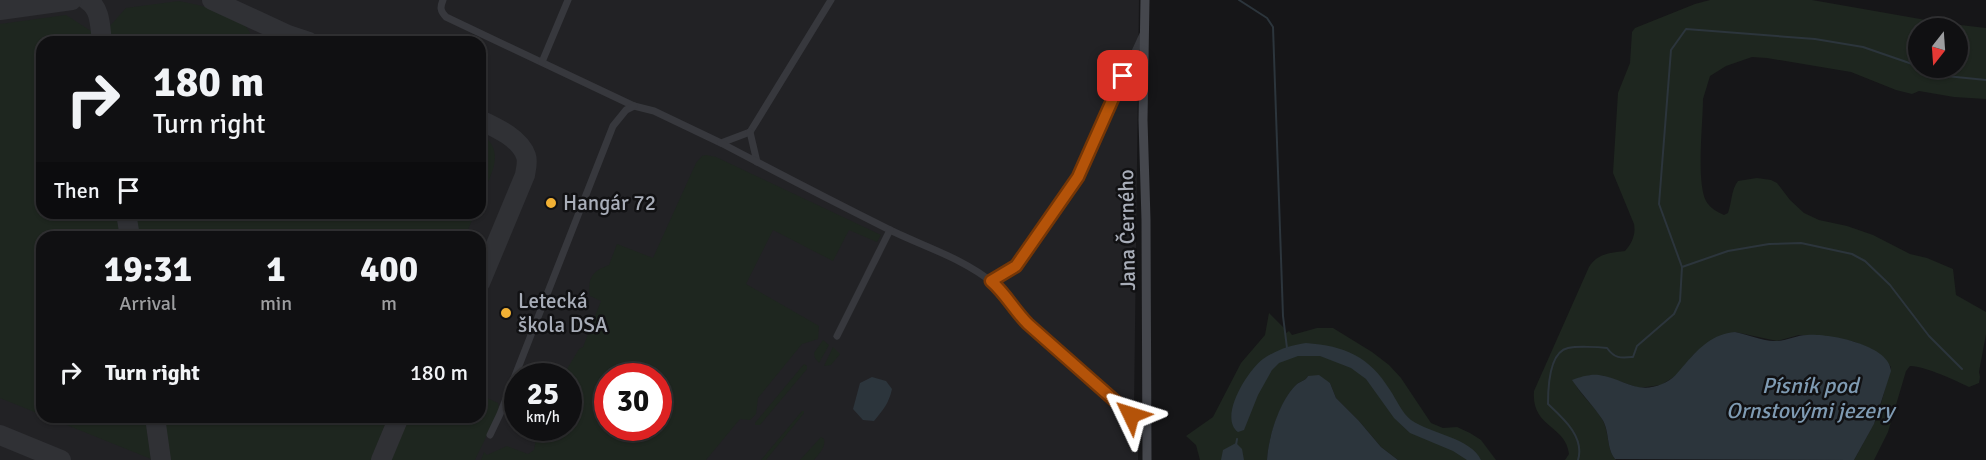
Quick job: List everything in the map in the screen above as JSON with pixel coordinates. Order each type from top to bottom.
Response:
[{"type":"street","points":[[443,0],[442,13],[446,17],[634,106],[654,111],[721,143],[890,230],[942,252],[991,281],[1004,292],[1016,312],[1028,324],[1131,415],[1147,423]]},
{"type":"street","points":[[542,62],[567,0]]},
{"type":"street","points":[[721,143],[750,132],[831,0]]},
{"type":"street","name":"Jana Černého","points":[[1145,0],[1143,120],[1146,220],[1147,460]]},
{"type":"street","points":[[991,281],[1016,266],[1078,177],[1145,30]]},
{"type":"street","points":[[490,435],[555,277],[613,126],[626,110],[634,106]]},
{"type":"street","points":[[750,132],[757,162]]},
{"type":"street","points":[[837,336],[890,230]]},
{"type":"shaded area","points":[[0,0],[1139,0],[1134,410],[1128,419],[1138,428],[1138,460],[0,460]]},
{"type":"shaded area","points":[[1710,0],[1812,0],[1915,18],[1908,18],[1908,78],[1968,78],[1968,26],[1986,28],[1986,99],[1954,97],[1919,91],[1912,94],[1851,72],[1767,58],[1752,57],[1726,66],[1710,76],[1703,99],[1701,152],[1701,180],[1706,201],[1714,210],[1724,215],[1728,213],[1738,181],[1757,178],[1771,180],[1777,183],[1804,213],[1819,220],[1873,235],[1910,254],[1927,258],[1953,269],[1956,295],[1986,312],[1986,334],[1979,383],[1969,387],[1948,377],[1910,366],[1906,371],[1888,432],[1874,460],[1854,460],[1877,418],[1891,367],[1879,354],[1855,342],[1837,338],[1799,335],[1777,341],[1735,332],[1694,354],[1677,375],[1661,385],[1639,388],[1604,376],[1591,375],[1573,380],[1602,419],[1611,451],[1616,460],[1565,460],[1569,454],[1567,444],[1538,412],[1534,391],[1589,267],[1600,256],[1625,251],[1634,235],[1634,224],[1613,173],[1618,93],[1630,63],[1632,32],[1635,28]]},
{"type":"shaded area","points":[[179,1],[224,12],[244,24],[251,36],[110,36],[109,27],[126,8]]},
{"type":"shaded area","points":[[66,15],[91,31],[91,36],[36,36],[36,219],[117,219],[119,231],[36,231],[36,413],[0,398],[0,24]]},
{"type":"shaded area","points":[[486,138],[493,148],[495,156],[492,173],[486,186]]},
{"type":"shaded area","points":[[702,156],[716,157],[881,235],[877,242],[849,230],[833,261],[773,230],[746,284],[819,326],[818,339],[802,344],[758,398],[756,414],[750,420],[740,419],[706,460],[481,460],[484,452],[487,455],[507,446],[528,454],[534,450],[536,441],[582,441],[582,363],[571,363],[579,349],[583,347],[601,301],[590,296],[590,279],[595,272],[609,265],[617,244],[653,258],[696,163]]},
{"type":"shaded area","points":[[136,219],[337,219],[338,221],[345,219],[472,219],[468,231],[137,231]]},
{"type":"shaded area","points":[[1269,313],[1285,329],[1286,333],[1289,331],[1292,335],[1317,328],[1333,328],[1372,352],[1401,378],[1431,423],[1443,428],[1457,427],[1470,433],[1481,440],[1496,460],[1398,460],[1381,447],[1336,398],[1330,383],[1308,376],[1291,391],[1281,409],[1273,430],[1267,460],[1200,460],[1196,445],[1186,436],[1213,417],[1241,363],[1265,335]]},
{"type":"shaded area","points":[[823,340],[829,345],[819,363],[814,353]]},
{"type":"shaded area","points":[[833,347],[840,354],[831,365],[824,366]]},
{"type":"shaded area","points":[[804,364],[807,369],[760,425],[755,425],[755,423]]},
{"type":"shaded area","points":[[486,398],[498,403],[499,410],[475,460],[390,460],[405,423],[486,423]]},
{"type":"shaded area","points":[[802,411],[804,413],[766,460],[761,460]]},
{"type":"shaded area","points":[[62,423],[146,423],[151,459]]},
{"type":"shaded area","points":[[165,423],[386,423],[371,460],[170,460]]},
{"type":"shaded area","points":[[821,437],[824,439],[824,445],[814,460],[800,460]]},
{"type":"water","name":"Písník pod Ornstovými jezery","points":[[1735,332],[1772,341],[1807,335],[1829,336],[1856,342],[1870,348],[1888,362],[1891,371],[1874,424],[1854,460],[1615,459],[1610,450],[1602,419],[1572,380],[1589,375],[1599,375],[1637,387],[1653,387],[1672,378],[1708,342],[1720,335]]},
{"type":"water","points":[[1306,343],[1344,350],[1364,361],[1382,378],[1411,420],[1469,446],[1481,460],[1467,460],[1453,451],[1410,433],[1394,418],[1366,379],[1351,368],[1320,356],[1298,356],[1279,363],[1272,370],[1258,395],[1244,430],[1238,432],[1231,416],[1233,405],[1250,373],[1263,359],[1273,353]]},
{"type":"water","points":[[1319,375],[1330,383],[1336,398],[1381,447],[1398,460],[1267,460],[1272,430],[1285,399],[1297,384],[1308,376]]},
{"type":"water","points":[[872,377],[886,381],[892,389],[883,410],[874,421],[863,420],[853,409],[860,383]]},
{"type":"water","points":[[1236,443],[1242,449],[1244,460],[1221,460],[1223,450]]},
{"type":"waterway","points":[[1239,0],[1267,18],[1273,27],[1283,316],[1287,348]]},
{"type":"waterway","points":[[1578,460],[1576,436],[1548,404],[1551,372],[1557,356],[1568,348],[1588,347],[1607,348],[1618,357],[1633,357],[1637,346],[1674,314],[1680,301],[1682,267],[1659,204],[1671,50],[1686,29],[1815,39],[1863,47],[1908,63]]},
{"type":"waterway","points":[[1966,78],[1986,80]]},
{"type":"waterway","points":[[1682,267],[1728,251],[1769,244],[1801,243],[1852,254],[1865,261],[1890,285],[1929,336],[1962,369]]},
{"type":"waterway","points":[[1236,445],[1237,439]]},
{"type":"taxiway","points":[[0,10],[72,0]]},
{"type":"taxiway","points":[[87,0],[92,3],[97,13],[101,36]]},
{"type":"taxiway","points":[[212,0],[291,36]]},
{"type":"taxiway","points":[[486,123],[513,139],[523,150],[527,161],[525,175],[486,269]]},
{"type":"taxiway","points":[[127,219],[129,231]]},
{"type":"taxiway","points":[[156,423],[161,460]]},
{"type":"taxiway","points":[[381,460],[396,423]]},
{"type":"taxiway","points":[[0,435],[61,460]]},
{"type":"place","name":"Hangár 72","points":[[551,203]]},
{"type":"place","name":"Letecká škola DSA","points":[[506,313]]},
{"type":"route","points":[[1123,76],[1078,177],[1016,266],[991,281],[1004,292],[1016,312],[1028,324],[1131,415]]}]
